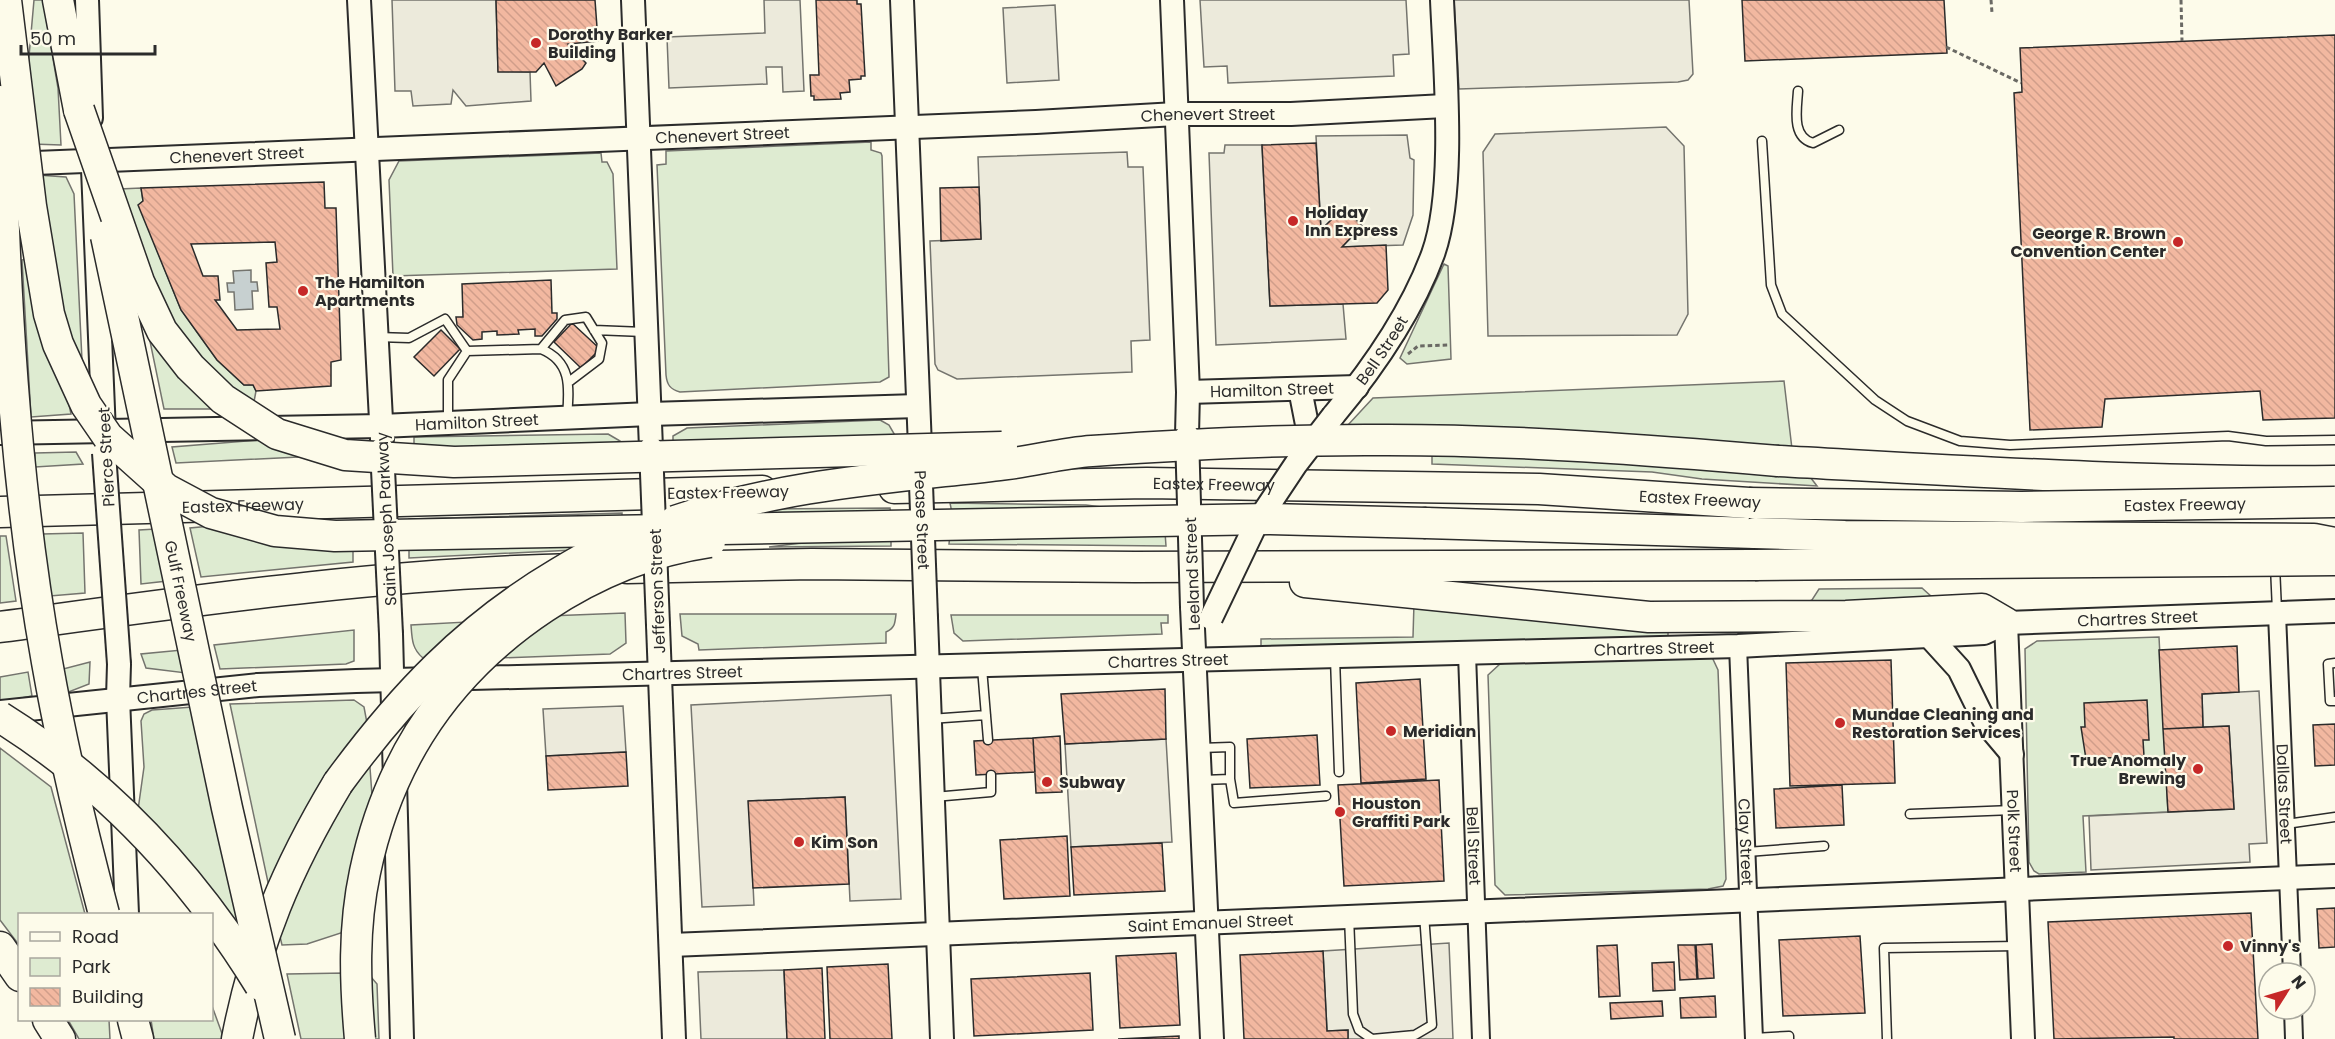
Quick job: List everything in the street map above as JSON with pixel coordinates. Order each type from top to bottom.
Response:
[{"type":"highway","points":[[6,0],[31,207],[49,314],[58,344],[86,405],[108,438],[166,489],[222,516],[275,531],[335,536],[1269,519],[1891,537],[2314,539],[2335,543]]},
{"type":"highway","points":[[11,0],[0,100],[10,328],[32,562],[47,661],[75,804],[103,913]]},
{"type":"highway","name":"Gulf Freeway","points":[[58,0],[78,110],[226,808],[280,1039]]},
{"type":"highway","points":[[78,110],[139,282],[162,331],[190,368],[223,399],[277,434],[345,455],[454,462],[1026,446],[1089,451]]},
{"type":"highway","points":[[237,1039],[244,1000],[262,935],[306,836],[338,783],[380,726],[430,671],[477,628],[525,593],[588,555],[628,537],[736,502],[830,484],[1002,465],[1089,451],[1264,441],[1390,440],[1612,449],[1778,461],[2125,478],[2254,482],[2335,481]]},
{"type":"highway","name":"Eastex Freeway","points":[[0,512],[480,497],[1147,483],[1539,489],[1749,502],[2022,507],[2335,502]]},
{"type":"highway","points":[[360,1039],[356,944],[365,873],[375,831],[393,782],[419,733],[465,675],[532,616],[574,588],[620,567],[705,543],[809,528]]},
{"type":"highway","points":[[0,627],[302,586],[495,571],[812,564],[1135,567],[2335,560]]},
{"type":"highway","points":[[1135,567],[1649,616],[1846,616],[1982,609],[2006,623]]},
{"type":"highway","points":[[0,714],[51,750],[113,802],[169,859],[212,913]]},
{"type":"highway","points":[[213,915],[263,990],[287,1039]]},
{"type":"highway","points":[[0,947],[18,973]]},
{"type":"highway","points":[[49,1021],[60,1039]]},
{"type":"highway","points":[[132,1021],[138,1039]]},
{"type":"street","name":"Pierce Street","points":[[87,0],[104,453],[119,664],[118,698],[128,913]]},
{"type":"street","name":"Saint Joseph Parkway","points":[[359,0],[394,681],[402,1039]]},
{"type":"street","name":"Jefferson Street","points":[[633,0],[674,1039]]},
{"type":"street","name":"Pease Street","points":[[902,0],[942,1039]]},
{"type":"street","name":"Leeland Street","points":[[1172,0],[1188,392],[1187,435],[1201,613]]},
{"type":"street","name":"Bell Street","points":[[1196,661],[1201,613],[1256,524],[1311,445],[1357,387],[1407,311],[1433,253],[1442,211],[1445,172],[1442,0]]},
{"type":"street","name":"Chenevert Street","points":[[0,164],[1036,122],[1176,114],[1291,114],[1445,106]]},
{"type":"street","name":"Hamilton Street","points":[[1188,392],[1357,387]]},
{"type":"street","points":[[1300,389],[1311,445]]},
{"type":"street","name":"Hamilton Street","points":[[0,433],[381,426],[567,417],[918,406]]},
{"type":"street","name":"Chartres Street","points":[[0,714],[118,698],[258,685],[660,676],[928,665],[1196,661],[1738,646],[1984,633],[2006,623],[2335,611]]},
{"type":"street","name":"Dallas Street","points":[[2277,614],[2291,961]]},
{"type":"street","name":"Polk Street","points":[[2006,623],[2023,1039]]},
{"type":"street","points":[[1929,636],[1959,669],[1985,722],[2012,754]]},
{"type":"street","name":"Clay Street","points":[[1738,646],[1754,1038]]},
{"type":"street","name":"Bell Street","points":[[1467,654],[1482,1039]]},
{"type":"street","points":[[1196,661],[1212,1039]]},
{"type":"street","points":[[2288,878],[2335,876]]},
{"type":"street","name":"Saint Emanuel Street","points":[[671,945],[2288,878]]},
{"type":"street","points":[[132,1021],[132,1039]]},
{"type":"street","points":[[2293,1021],[2294,1039]]},
{"type":"lane","points":[[1798,91],[1797,123],[1799,134],[1805,141],[1813,143],[1839,130]]},
{"type":"lane","points":[[1762,141],[1771,285],[1782,314],[1875,400],[1907,421],[1960,441],[2010,445],[2228,436],[2266,441],[2335,440]]},
{"type":"lane","points":[[541,350],[565,320],[586,317],[602,343],[598,359],[570,381]]},
{"type":"lane","points":[[376,337],[409,338],[445,319],[467,351]]},
{"type":"lane","points":[[594,330],[646,332]]},
{"type":"lane","points":[[467,351],[541,350],[550,353],[568,375],[570,381],[567,417]]},
{"type":"lane","points":[[448,423],[448,380],[467,351]]},
{"type":"lane","points":[[2274,511],[2273,490],[2335,488]]},
{"type":"lane","points":[[2274,532],[2277,614]]},
{"type":"lane","points":[[1335,657],[1339,772]]},
{"type":"lane","points":[[2335,663],[2328,664],[2330,701],[2335,701]]},
{"type":"lane","points":[[982,664],[988,740]]},
{"type":"lane","points":[[930,718],[986,715]]},
{"type":"lane","points":[[1200,748],[1230,747],[1230,779],[1234,803],[1326,796]]},
{"type":"lane","points":[[933,797],[991,792],[991,775]]},
{"type":"lane","points":[[1201,780],[1230,779]]},
{"type":"lane","points":[[1910,814],[2014,810]]},
{"type":"lane","points":[[2286,824],[2335,817]]},
{"type":"lane","points":[[1747,852],[1824,846]]},
{"type":"lane","points":[[1349,917],[1353,1014],[1359,1030],[1372,1039],[1415,1035],[1432,1025],[1424,914]]},
{"type":"lane","points":[[1887,1039],[1884,948],[2019,946]]},
{"type":"lane","points":[[1754,1038],[1789,1036],[1789,1039]]},
{"type":"path","points":[[1991,0],[1992,13]]},
{"type":"path","points":[[2181,0],[2182,41]]},
{"type":"path","points":[[1946,47],[2021,83]]},
{"type":"path","points":[[1408,354],[1418,346],[1449,345]]},
{"type":"green space","points":[[34,0],[43,0],[58,88],[61,145],[32,144],[26,90]]},
{"type":"green space","points":[[871,142],[871,150],[881,153],[882,156],[889,377],[880,382],[680,392],[671,388],[666,375],[657,165],[666,164],[666,151]]},
{"type":"green space","points":[[601,153],[602,162],[607,162],[613,174],[617,269],[393,276],[389,180],[399,161]]},
{"type":"green space","points":[[37,175],[66,177],[74,194],[83,381],[59,316]]},
{"type":"green space","points":[[141,188],[143,201],[139,205],[181,310],[217,360],[244,385],[253,385],[256,391],[253,407],[200,365],[150,286],[120,189]]},
{"type":"green space","points":[[26,259],[71,414],[31,417],[22,260]]},
{"type":"green space","points":[[1444,264],[1448,266],[1451,359],[1407,364],[1400,358]]},
{"type":"green space","points":[[146,322],[222,409],[164,409]]},
{"type":"green space","points":[[1784,381],[1792,449],[1347,426],[1373,398]]},
{"type":"green space","points":[[880,420],[889,425],[896,437],[673,444],[673,436],[687,428]]},
{"type":"green space","points":[[608,434],[620,441],[620,445],[452,449],[414,447],[414,437]]},
{"type":"green space","points":[[272,439],[319,456],[176,463],[172,447]]},
{"type":"green space","points":[[1432,449],[1804,469],[1817,486],[1702,479],[1652,472],[1432,464]]},
{"type":"green space","points":[[76,452],[83,464],[35,467],[35,453]]},
{"type":"green space","points":[[950,503],[1086,505],[1141,512],[952,513]]},
{"type":"green space","points":[[890,508],[891,515],[695,521],[753,509]]},
{"type":"green space","points":[[622,513],[622,521],[407,529],[409,519]]},
{"type":"green space","points":[[211,526],[353,548],[353,562],[201,577],[190,528]]},
{"type":"green space","points":[[156,529],[167,581],[141,584],[139,530]]},
{"type":"green space","points":[[1165,532],[1166,546],[949,544],[950,534]]},
{"type":"green space","points":[[83,533],[85,593],[50,596],[42,534]]},
{"type":"green space","points":[[0,536],[6,536],[16,601],[0,603]]},
{"type":"green space","points":[[891,536],[891,546],[769,547],[833,539]]},
{"type":"green space","points":[[585,544],[574,550],[409,558],[409,548]]},
{"type":"green space","points":[[1922,588],[1933,598],[1796,608],[1812,600],[1819,589]]},
{"type":"green space","points":[[1414,603],[1668,626],[1668,638],[1261,647],[1261,639],[1413,637]]},
{"type":"green space","points":[[625,613],[626,643],[610,654],[499,658],[548,616]]},
{"type":"green space","points":[[680,614],[896,614],[894,625],[886,632],[886,643],[699,650],[698,644],[682,636]]},
{"type":"green space","points":[[951,615],[1168,615],[1168,623],[1161,623],[1162,634],[963,641],[954,633]]},
{"type":"green space","points":[[466,622],[423,658],[417,651],[412,639],[411,625]]},
{"type":"green space","points":[[354,630],[354,661],[346,664],[220,669],[214,645]]},
{"type":"green space","points":[[2159,637],[2168,812],[2083,816],[2086,872],[2039,874],[2034,871],[2029,862],[2025,649],[2037,641]]},
{"type":"green space","points":[[182,650],[186,673],[146,668],[141,654]]},
{"type":"green space","points":[[1711,655],[1718,670],[1726,879],[1723,886],[1708,889],[1505,895],[1495,885],[1488,675],[1500,664],[1511,662]]},
{"type":"green space","points":[[90,662],[89,684],[66,693],[63,669]]},
{"type":"green space","points":[[28,672],[32,696],[0,702],[0,677]]},
{"type":"green space","points":[[354,700],[364,707],[367,723],[269,887],[230,704]]},
{"type":"green space","points":[[193,707],[245,937],[138,810],[144,767],[141,721],[144,714],[152,710]]},
{"type":"green space","points":[[0,748],[51,787],[85,913],[18,913],[18,944],[0,920]]},
{"type":"green space","points":[[369,754],[373,809],[347,931],[307,944],[282,945],[277,924]]},
{"type":"green space","points":[[345,973],[347,1039],[301,1039],[287,974]]},
{"type":"green space","points":[[371,977],[377,984],[379,1039],[369,1039]]},
{"type":"green space","points":[[213,1009],[224,1039],[154,1039],[151,1021],[213,1021]]},
{"type":"green space","points":[[69,1021],[109,1021],[110,1039],[79,1039]]},
{"type":"shaded area","points":[[392,0],[496,0],[498,71],[530,72],[531,101],[466,106],[453,90],[451,104],[413,106],[411,91],[395,91]]},
{"type":"shaded area","points":[[764,0],[800,0],[804,91],[783,92],[782,67],[766,67],[767,84],[669,88],[667,37],[765,33]]},
{"type":"shaded area","points":[[1200,0],[1406,0],[1409,54],[1393,55],[1394,76],[1228,83],[1227,66],[1204,67]]},
{"type":"shaded area","points":[[1454,0],[1689,0],[1693,74],[1688,80],[1678,82],[1459,89]]},
{"type":"shaded area","points":[[1055,5],[1059,80],[1007,83],[1003,8]]},
{"type":"shaded area","points":[[1666,127],[1684,146],[1688,314],[1677,335],[1488,336],[1483,152],[1495,134]]},
{"type":"shaded area","points":[[1407,135],[1410,158],[1414,160],[1413,215],[1403,245],[1342,247],[1362,226],[1344,208],[1321,230],[1316,136]]},
{"type":"shaded area","points":[[1225,145],[1262,145],[1270,306],[1343,304],[1346,339],[1216,345],[1209,153],[1224,153]]},
{"type":"shaded area","points":[[1127,152],[1128,167],[1143,167],[1150,340],[1131,341],[1132,372],[957,379],[938,370],[935,364],[930,241],[981,239],[978,157]]},
{"type":"shaded area","points":[[251,270],[251,282],[257,282],[258,291],[252,291],[253,309],[235,310],[234,292],[228,292],[227,283],[234,283],[233,271]]},
{"type":"shaded area","points":[[2259,691],[2267,843],[2249,844],[2250,862],[2091,870],[2089,816],[2234,809],[2229,726],[2203,727],[2202,694]]},
{"type":"shaded area","points":[[891,695],[901,899],[850,901],[845,797],[749,801],[754,905],[702,907],[691,705]]},
{"type":"shaded area","points":[[623,706],[626,752],[546,756],[543,709]]},
{"type":"shaded area","points":[[1166,739],[1172,842],[1071,847],[1065,744]]},
{"type":"shaded area","points":[[1449,943],[1453,1039],[1348,1039],[1348,1030],[1327,1031],[1323,951]]},
{"type":"shaded area","points":[[784,970],[787,1039],[701,1039],[698,972]]},
{"type":"building","name":"Dorothy Barker Building","points":[[496,0],[595,0],[598,41],[568,44],[586,63],[582,69],[556,86],[544,63],[536,72],[498,72]]},
{"type":"building","points":[[816,0],[857,0],[857,4],[861,4],[865,76],[861,76],[861,79],[849,80],[850,92],[840,93],[841,99],[814,100],[814,96],[811,96],[810,75],[819,75]]},
{"type":"building","points":[[1742,0],[1944,0],[1947,53],[1745,61]]},
{"type":"building","name":"George R. Brown Convention Center","points":[[2335,35],[2335,418],[2263,420],[2260,391],[2105,399],[2102,427],[2030,430],[2014,93],[2022,92],[2020,48]]},
{"type":"building","name":"Holiday Inn Express","points":[[1316,143],[1321,230],[1344,207],[1362,226],[1342,247],[1386,245],[1388,290],[1377,303],[1270,306],[1262,145]]},
{"type":"building","name":"The Hamilton Apartments","points":[[324,182],[325,208],[336,208],[341,360],[331,362],[331,386],[256,391],[253,385],[244,385],[217,360],[181,310],[138,205],[143,201],[141,188]],"holes":[[[275,242],[277,262],[266,263],[269,307],[277,307],[280,329],[237,330],[215,300],[220,300],[218,276],[203,276],[191,244]]]},
{"type":"building","points":[[979,187],[981,239],[941,241],[940,188]]},
{"type":"building","points":[[551,280],[552,313],[557,313],[557,319],[542,336],[535,336],[535,329],[518,330],[519,334],[497,335],[497,331],[482,332],[482,339],[473,340],[457,325],[456,317],[463,317],[462,284]]},
{"type":"building","points":[[572,323],[600,349],[581,368],[554,342]]},
{"type":"building","points":[[441,330],[460,349],[434,376],[414,357]]},
{"type":"building","points":[[2237,646],[2239,692],[2202,694],[2203,727],[2163,729],[2159,650]]},
{"type":"building","name":"Mundae Cleaning and Restoration Services","points":[[1891,660],[1895,783],[1790,786],[1786,663]]},
{"type":"building","name":"Meridian","points":[[1420,679],[1426,779],[1361,783],[1356,683]]},
{"type":"building","points":[[1165,689],[1166,739],[1065,744],[1061,694]]},
{"type":"building","points":[[2147,700],[2149,740],[2143,740],[2144,756],[2086,759],[2081,727],[2085,727],[2084,703]]},
{"type":"building","points":[[2335,724],[2335,765],[2315,766],[2313,725]]},
{"type":"building","name":"True Anomaly Brewing","points":[[2229,726],[2234,809],[2168,812],[2163,729]]},
{"type":"building","points":[[1317,735],[1320,785],[1250,788],[1247,739]]},
{"type":"building","points":[[1060,736],[1062,792],[1036,793],[1033,738]]},
{"type":"building","points":[[1033,738],[1035,772],[976,775],[974,741]]},
{"type":"building","points":[[626,752],[628,786],[548,790],[546,756]]},
{"type":"building","points":[[1439,780],[1444,881],[1344,886],[1338,785]]},
{"type":"building","points":[[1842,785],[1844,825],[1776,828],[1774,789]]},
{"type":"building","name":"Kim Son","points":[[845,797],[849,884],[753,888],[748,801]]},
{"type":"building","points":[[1067,836],[1070,896],[1004,899],[1000,840]]},
{"type":"building","points":[[1162,843],[1165,891],[1074,895],[1071,847]]},
{"type":"building","points":[[2335,908],[2335,947],[2319,948],[2317,909]]},
{"type":"building","points":[[2251,913],[2258,1039],[2174,1039],[2174,1037],[2054,1039],[2048,922]]},
{"type":"building","points":[[1860,936],[1865,1013],[1783,1016],[1779,940]]},
{"type":"building","points":[[1712,944],[1714,978],[1698,979],[1696,945]]},
{"type":"building","points":[[1617,945],[1620,996],[1599,997],[1597,946]]},
{"type":"building","points":[[1678,945],[1695,945],[1697,979],[1680,980]]},
{"type":"building","points":[[1323,951],[1327,1031],[1348,1030],[1348,1039],[1244,1039],[1240,955]]},
{"type":"building","points":[[1176,953],[1180,1025],[1120,1028],[1116,956]]},
{"type":"building","points":[[1674,962],[1675,990],[1653,991],[1652,963]]},
{"type":"building","points":[[888,964],[892,1039],[830,1039],[827,967]]},
{"type":"building","points":[[822,968],[825,1039],[787,1039],[784,970]]},
{"type":"building","points":[[1090,973],[1093,1030],[974,1036],[971,979]]},
{"type":"building","points":[[1715,996],[1716,1017],[1681,1018],[1680,998]]},
{"type":"building","points":[[1662,1001],[1663,1016],[1611,1019],[1610,1003]]},
{"type":"building","points":[[1179,1036],[1179,1039],[1118,1039]]},
{"type":"place","name":"Dorothy Barker Building","points":[[536,43]]},
{"type":"place","name":"Holiday Inn Express","points":[[1293,221]]},
{"type":"place","name":"George R. Brown Convention Center","points":[[2178,242]]},
{"type":"place","name":"The Hamilton Apartments","points":[[303,291]]},
{"type":"place","name":"Mundae Cleaning and Restoration Services","points":[[1840,723]]},
{"type":"place","name":"Meridian","points":[[1391,731]]},
{"type":"place","name":"True Anomaly Brewing","points":[[2198,769]]},
{"type":"place","name":"Subway","points":[[1047,782]]},
{"type":"place","name":"Houston Graffiti Park","points":[[1340,812]]},
{"type":"place","name":"Kim Son","points":[[799,842]]},
{"type":"place","name":"Vinny's","points":[[2228,946]]}]
